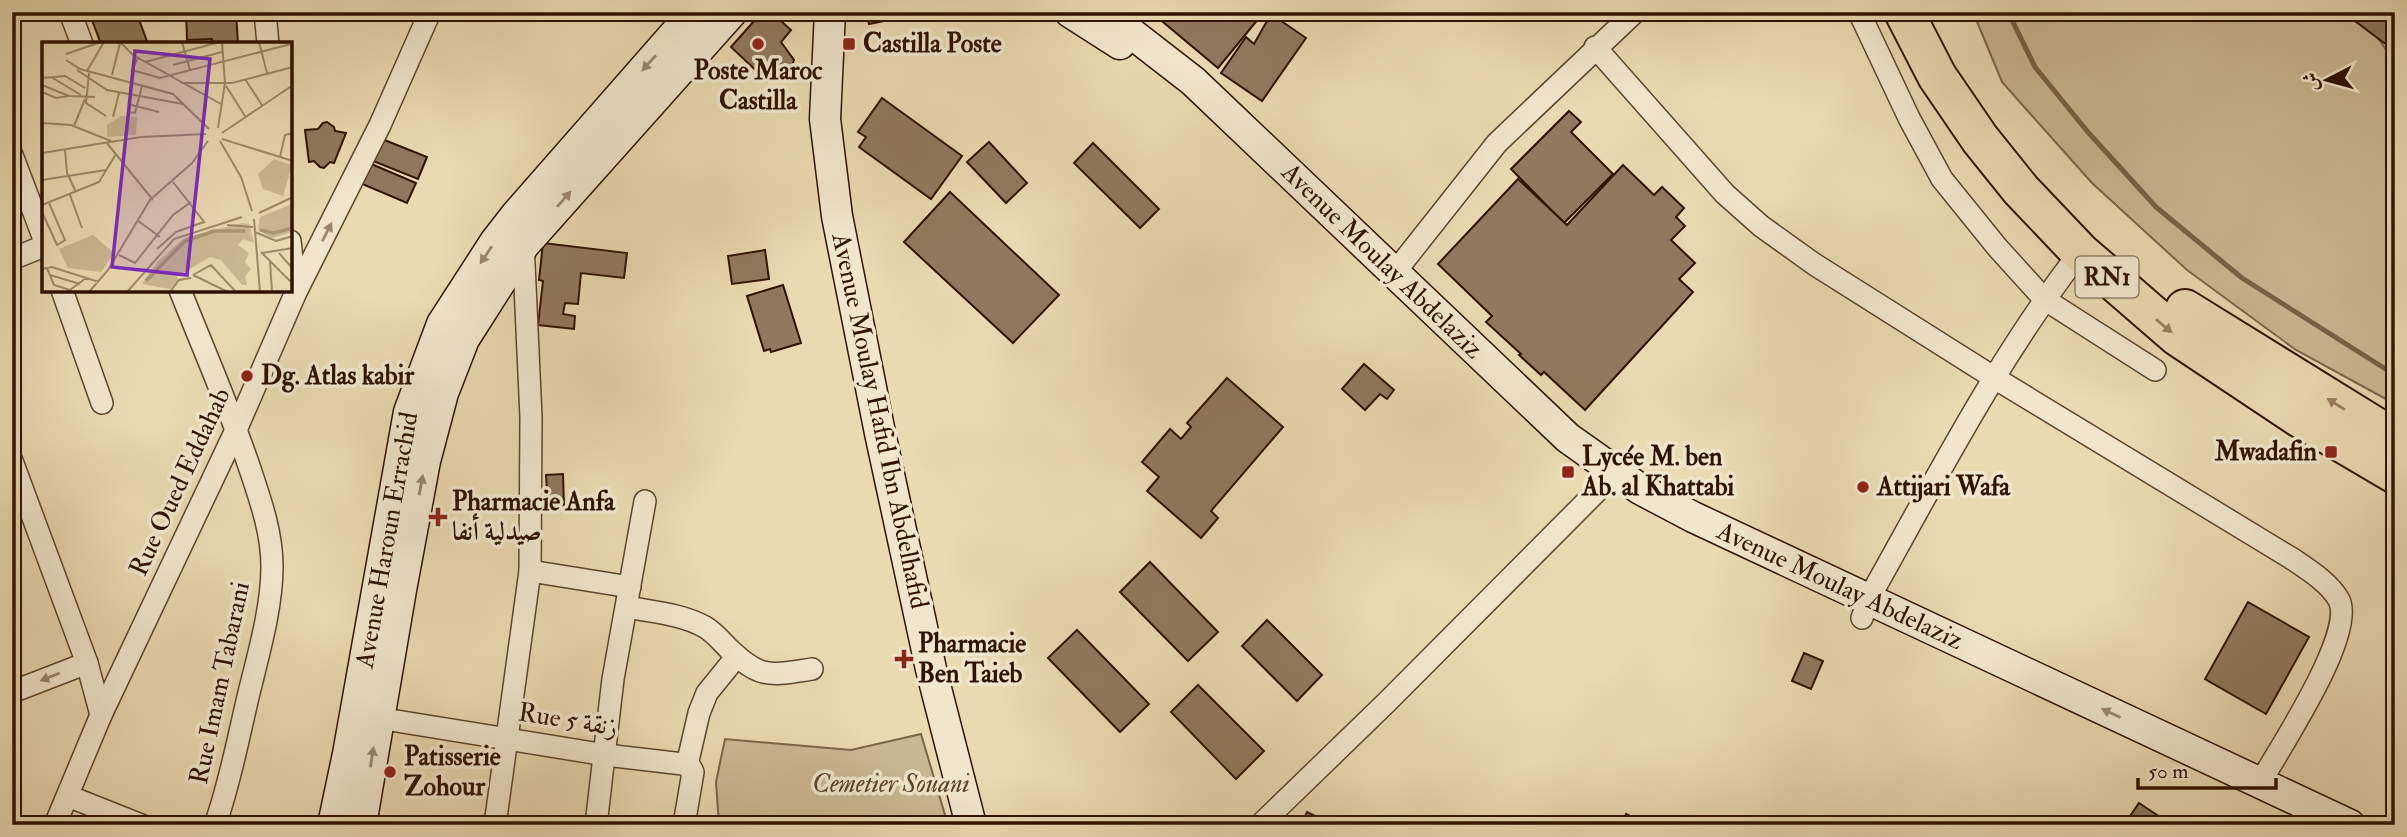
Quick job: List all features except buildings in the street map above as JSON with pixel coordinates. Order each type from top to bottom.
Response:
[{"type":"highway","name":"RN1","points":[[1904,12],[1937,76],[1980,139],[2021,190],[2080,252],[2177,336],[2300,418],[2395,474]]},
{"type":"highway","name":"RN1","points":[[1934,12],[1959,64],[1998,124],[2088,230],[2193,315],[2395,439]]},
{"type":"main road","name":"Avenue Haroun Errachid","points":[[333,825],[409,412],[442,324],[495,242],[516,215],[694,12]]},
{"type":"main road","name":"Avenue Haroun Errachid","points":[[361,825],[425,461],[443,393],[464,339],[524,245],[732,12]]},
{"type":"main road","name":"Avenue Moulay Hafid Ibn Abdelhafid","points":[[830,12],[825,119],[837,216],[931,669],[971,825]]},
{"type":"main road","name":"Avenue Moulay Abdelaziz","points":[[1070,12],[1133,54],[1196,105],[1366,256],[1395,272],[1609,479],[1653,514],[1713,535],[1865,609],[2350,825]]},
{"type":"main road","name":"Avenue Moulay Abdelaziz","points":[[1104,12],[1193,81],[1366,256],[1524,424],[1555,451],[1609,479]]},
{"type":"main road","name":"Avenue Moulay Abdelaziz","points":[[1865,609],[1930,652],[2307,825]]},
{"type":"street","points":[[70,12],[81,42]]},
{"type":"street","points":[[265,12],[268,42]]},
{"type":"street","name":"Rue Oued Eddahab","points":[[55,825],[101,715],[236,430],[296,292],[380,125],[430,12]]},
{"type":"street","points":[[1395,272],[1497,143],[1595,47],[1635,12]]},
{"type":"street","points":[[1860,12],[1909,118],[1942,178],[1997,247],[2044,299],[2155,370]]},
{"type":"street","points":[[1595,47],[1726,194],[1761,226],[1814,264],[1993,377],[2291,558],[2333,592],[2340,602],[2342,614],[2332,652],[2323,673],[2260,783]]},
{"type":"street","points":[[12,155],[42,234]]},
{"type":"street","points":[[495,825],[530,571],[531,417],[524,245],[516,215]]},
{"type":"street","points":[[12,259],[42,247]]},
{"type":"street","points":[[1865,609],[1993,377],[2044,299],[2080,252]]},
{"type":"street","points":[[292,259],[296,292]]},
{"type":"street","points":[[63,292],[102,403]]},
{"type":"street","name":"Rue Imam Tabarani","points":[[181,292],[257,489],[268,533],[272,566],[269,599],[256,664],[224,800],[215,825]]},
{"type":"street","points":[[12,462],[87,663],[101,715]]},
{"type":"street","points":[[1260,825],[1609,479]]},
{"type":"street","points":[[596,825],[613,679],[645,501]]},
{"type":"street","points":[[530,571],[629,597],[693,621],[717,636],[737,656],[763,674],[775,675],[812,669]]},
{"type":"street","points":[[684,825],[694,778],[693,769],[687,765],[699,713],[706,693],[737,656]]},
{"type":"street","points":[[12,692],[87,663]]},
{"type":"street","name":"Rue 5 زنقة","points":[[378,718],[606,755],[687,765]]},
{"type":"street","points":[[68,796],[137,824]]},
{"type":"green space","points":[[1973,12],[2359,12],[2395,62],[2395,404],[2296,350],[2187,270],[2092,183],[2002,82]]},
{"type":"green space","name":"Cemetier Souani","points":[[921,734],[948,825],[719,825],[716,782],[725,739],[851,750]]},
{"type":"waterway","points":[[2008,12],[2035,67],[2087,131],[2156,207],[2242,278],[2395,375]]},
{"type":"place","name":"Poste Maroc Castilla","points":[[758,44]]},
{"type":"place","name":"Castilla Poste","points":[[849,44]]},
{"type":"place","name":"Dg. Atlas kabir","points":[[247,376]]},
{"type":"place","name":"Mwadafin","points":[[2331,452]]},
{"type":"place","name":"Lycée M. ben Ab. al Khattabi","points":[[1568,472]]},
{"type":"place","name":"Attijari Wafa","points":[[1863,487]]},
{"type":"place","name":"Pharmacie Anfa صيدلية أنفا","points":[[438,517]]},
{"type":"place","name":"Pharmacie Ben Taieb","points":[[904,659]]},
{"type":"place","name":"Patisserie Zohour","points":[[390,772]]}]
